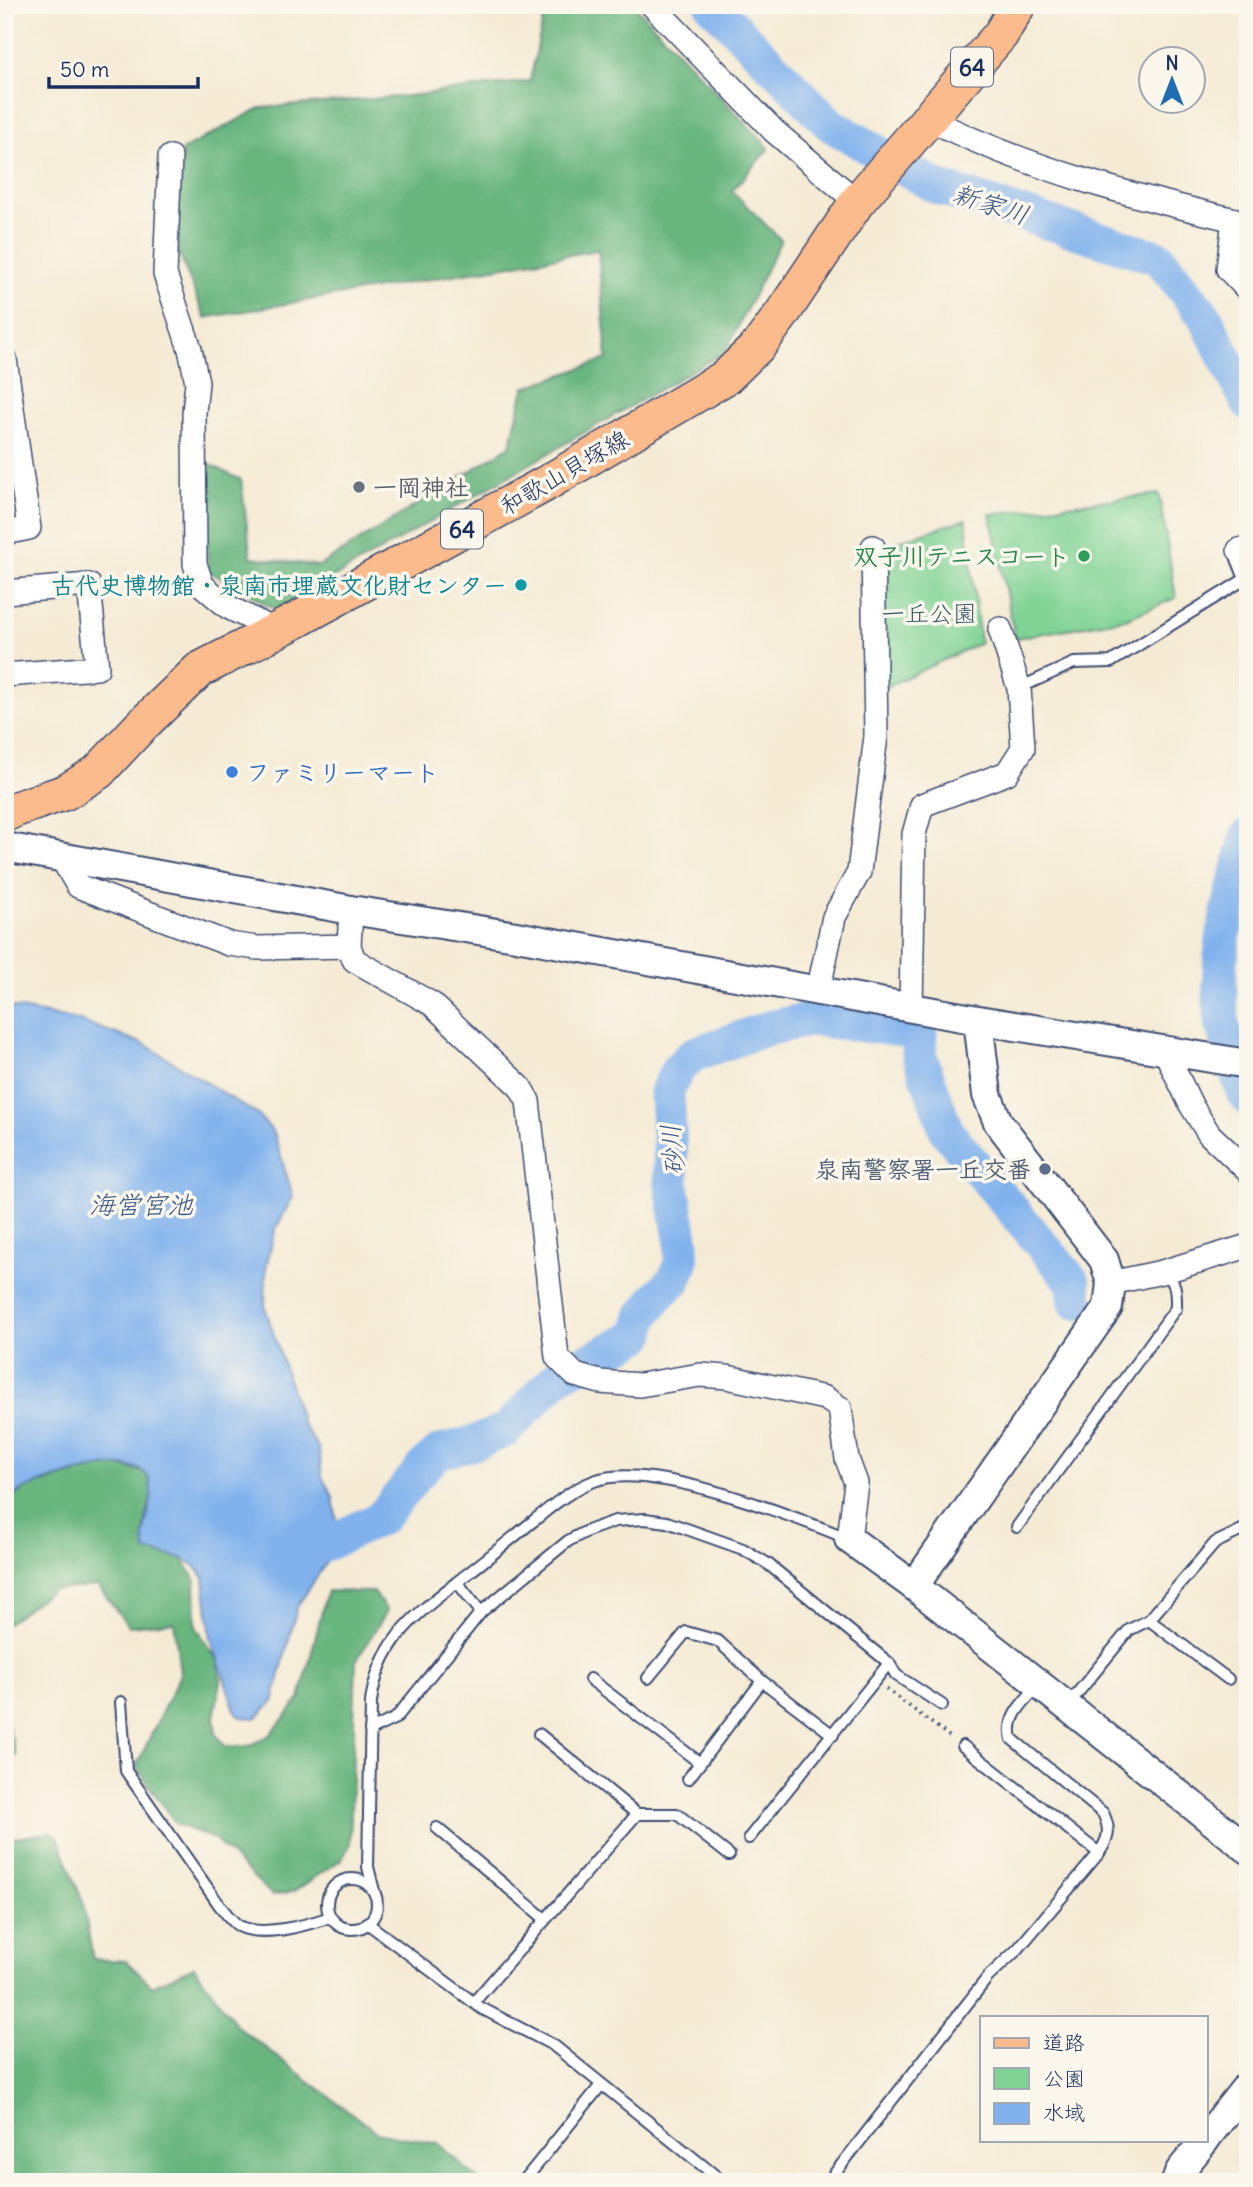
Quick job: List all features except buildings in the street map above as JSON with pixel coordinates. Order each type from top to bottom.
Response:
[{"type":"main road","name":"和歌山貝塚線","points":[[5,814],[66,792],[98,772],[199,670],[545,484],[726,377],[759,345],[863,194],[1001,34],[1018,5]]},
{"type":"street","points":[[652,5],[774,131],[863,194]]},
{"type":"street","points":[[925,122],[1070,176],[1173,206],[1241,222],[1228,269],[1248,290]]},
{"type":"street","points":[[170,157],[165,274],[190,349],[197,382],[194,413],[195,564],[202,585],[228,607],[275,631]]},
{"type":"street","points":[[5,359],[9,411],[29,528],[5,533]]},
{"type":"street","points":[[818,992],[834,918],[859,872],[866,818],[876,736],[873,547]]},
{"type":"street","points":[[5,592],[89,585],[97,668],[5,675]]},
{"type":"street","points":[[911,1009],[914,834],[922,805],[1007,773],[1023,748],[1019,688],[1000,629]]},
{"type":"street","points":[[5,847],[351,910],[516,936],[911,1009],[1248,1063]]},
{"type":"street","points":[[61,857],[78,886],[229,944],[257,948],[296,945],[349,946]]},
{"type":"street","points":[[351,910],[349,946],[354,960],[432,1004],[520,1087],[528,1101],[557,1357],[569,1369],[600,1382],[640,1385],[700,1375],[727,1377],[825,1398],[840,1408],[847,1459],[856,1483],[849,1539],[914,1586],[1248,1849]]},
{"type":"street","points":[[914,1586],[1108,1307],[1111,1283],[1104,1260],[998,1122],[987,1094],[978,1020]]},
{"type":"street","points":[[1165,1051],[1191,1105],[1209,1134],[1248,1171]]},
{"type":"street","points":[[1111,1283],[1162,1272],[1248,1246]]},
{"type":"street","points":[[1208,2135],[1248,2085]]},
{"type":"street","points":[[1173,2178],[1203,2142]]},
{"type":"lane","points":[[1019,688],[1074,663],[1111,662],[1188,615],[1245,579],[1237,559],[1244,549]]},
{"type":"lane","points":[[1017,1527],[1175,1308],[1176,1287],[1172,1279],[1162,1272]]},
{"type":"lane","points":[[368,1867],[339,1882],[328,1895],[330,1917],[337,1924],[358,1928],[374,1915],[376,1905],[368,1867],[370,1730],[374,1678],[383,1657],[396,1637],[431,1603],[567,1495],[595,1480],[627,1477],[664,1479],[691,1484],[819,1526],[849,1539]]},
{"type":"lane","points":[[370,1730],[396,1718],[481,1612],[568,1541],[615,1521],[645,1519],[667,1522],[703,1533],[743,1549],[768,1564],[889,1663],[896,1675],[942,1705]]},
{"type":"lane","points":[[1067,1706],[1129,1630],[1149,1619],[1214,1543],[1248,1527]]},
{"type":"lane","points":[[457,1582],[481,1612]]},
{"type":"lane","points":[[1149,1619],[1228,1679]]},
{"type":"lane","points":[[648,1678],[686,1632],[718,1641],[762,1681],[833,1735]]},
{"type":"lane","points":[[749,1838],[889,1663]]},
{"type":"lane","points":[[590,1679],[700,1763]]},
{"type":"lane","points":[[688,1779],[762,1681]]},
{"type":"lane","points":[[828,2182],[988,1977],[1018,1949],[1099,1853],[1108,1838],[1109,1826],[1103,1813],[1012,1739],[1009,1728],[1013,1715],[1039,1684]]},
{"type":"lane","points":[[121,1702],[126,1771],[220,1906],[238,1926],[259,1931],[307,1925],[330,1917]]},
{"type":"lane","points":[[539,1734],[637,1814],[677,1814],[729,1855]]},
{"type":"lane","points":[[963,1746],[1099,1853]]},
{"type":"lane","points":[[474,2002],[637,1814]]},
{"type":"lane","points":[[437,1828],[545,1919]]},
{"type":"lane","points":[[349,1879],[369,1886],[374,1895]]},
{"type":"lane","points":[[367,1923],[474,2002],[553,2045],[723,2182]]},
{"type":"lane","points":[[523,2182],[601,2085]]},
{"type":"path","points":[[875,1681],[963,1746]]},
{"type":"green space","points":[[546,5],[634,5],[769,148],[732,191],[781,240],[726,351],[277,610],[208,571],[205,462],[241,480],[251,557],[319,566],[510,446],[524,388],[607,359],[598,250],[205,318],[176,246],[182,150],[260,108],[408,96],[530,81]]},
{"type":"green space","name":"双子川テニスコート","points":[[1159,494],[1176,598],[1125,619],[1015,638],[990,514]]},
{"type":"green space","name":"一丘公園","points":[[966,519],[980,643],[884,688],[881,547]]},
{"type":"green space","points":[[103,1466],[129,1468],[144,1473],[151,1482],[152,1492],[144,1535],[146,1551],[182,1558],[195,1580],[196,1627],[217,1659],[221,1681],[214,1718],[216,1734],[225,1746],[249,1746],[270,1735],[300,1699],[327,1591],[374,1592],[387,1611],[356,1661],[350,1845],[342,1859],[295,1891],[272,1895],[214,1839],[176,1824],[136,1767],[180,1674],[174,1622],[128,1626],[98,1586],[52,1590],[5,1625],[5,1501],[28,1487]]},
{"type":"green space","points":[[5,1715],[16,1755],[5,1769]]},
{"type":"green space","points":[[5,1830],[15,1838],[52,1832],[58,1837],[83,1903],[93,1959],[126,1961],[152,1986],[194,1967],[238,2027],[376,2132],[438,2144],[481,2182],[5,2182],[5,1950],[10,1939],[8,1900],[5,1898]]},
{"type":"water","name":"海営宮池","points":[[5,1006],[77,1020],[144,1044],[258,1115],[274,1133],[293,1197],[275,1230],[271,1245],[266,1268],[265,1307],[302,1423],[319,1449],[322,1477],[333,1497],[337,1522],[331,1555],[297,1607],[273,1702],[256,1718],[241,1717],[235,1710],[211,1639],[204,1578],[195,1566],[182,1558],[146,1551],[144,1533],[151,1491],[150,1482],[144,1472],[131,1467],[114,1466],[74,1472],[26,1488],[5,1501]]},
{"type":"water","points":[[5,1898],[10,1910],[11,1924],[5,1950]]},
{"type":"waterway","name":"新家川","points":[[712,5],[831,125],[937,187],[1159,258],[1205,317],[1248,403]]},
{"type":"waterway","name":"新家川","points":[[1248,835],[1225,926],[1220,971],[1222,1020],[1243,1092],[1248,1098]]},
{"type":"waterway","name":"砂川","points":[[292,1560],[381,1518],[424,1466],[440,1452],[474,1443],[506,1430],[559,1375],[638,1336],[643,1316],[675,1279],[681,1263],[682,1244],[672,1186],[667,1091],[678,1069],[694,1054],[769,1028],[812,1019],[920,1032],[919,1054],[947,1132],[1073,1282],[1076,1302]]},
{"type":"place","name":"一岡神社","points":[[359,487]]},
{"type":"place","name":"双子川テニスコート","points":[[1084,556]]},
{"type":"place","name":"古代史博物館・泉南市埋蔵文化財センター","points":[[521,585]]},
{"type":"place","name":"ファミリーマート","points":[[232,772]]},
{"type":"place","name":"泉南警察署一丘交番","points":[[1045,1169]]}]
